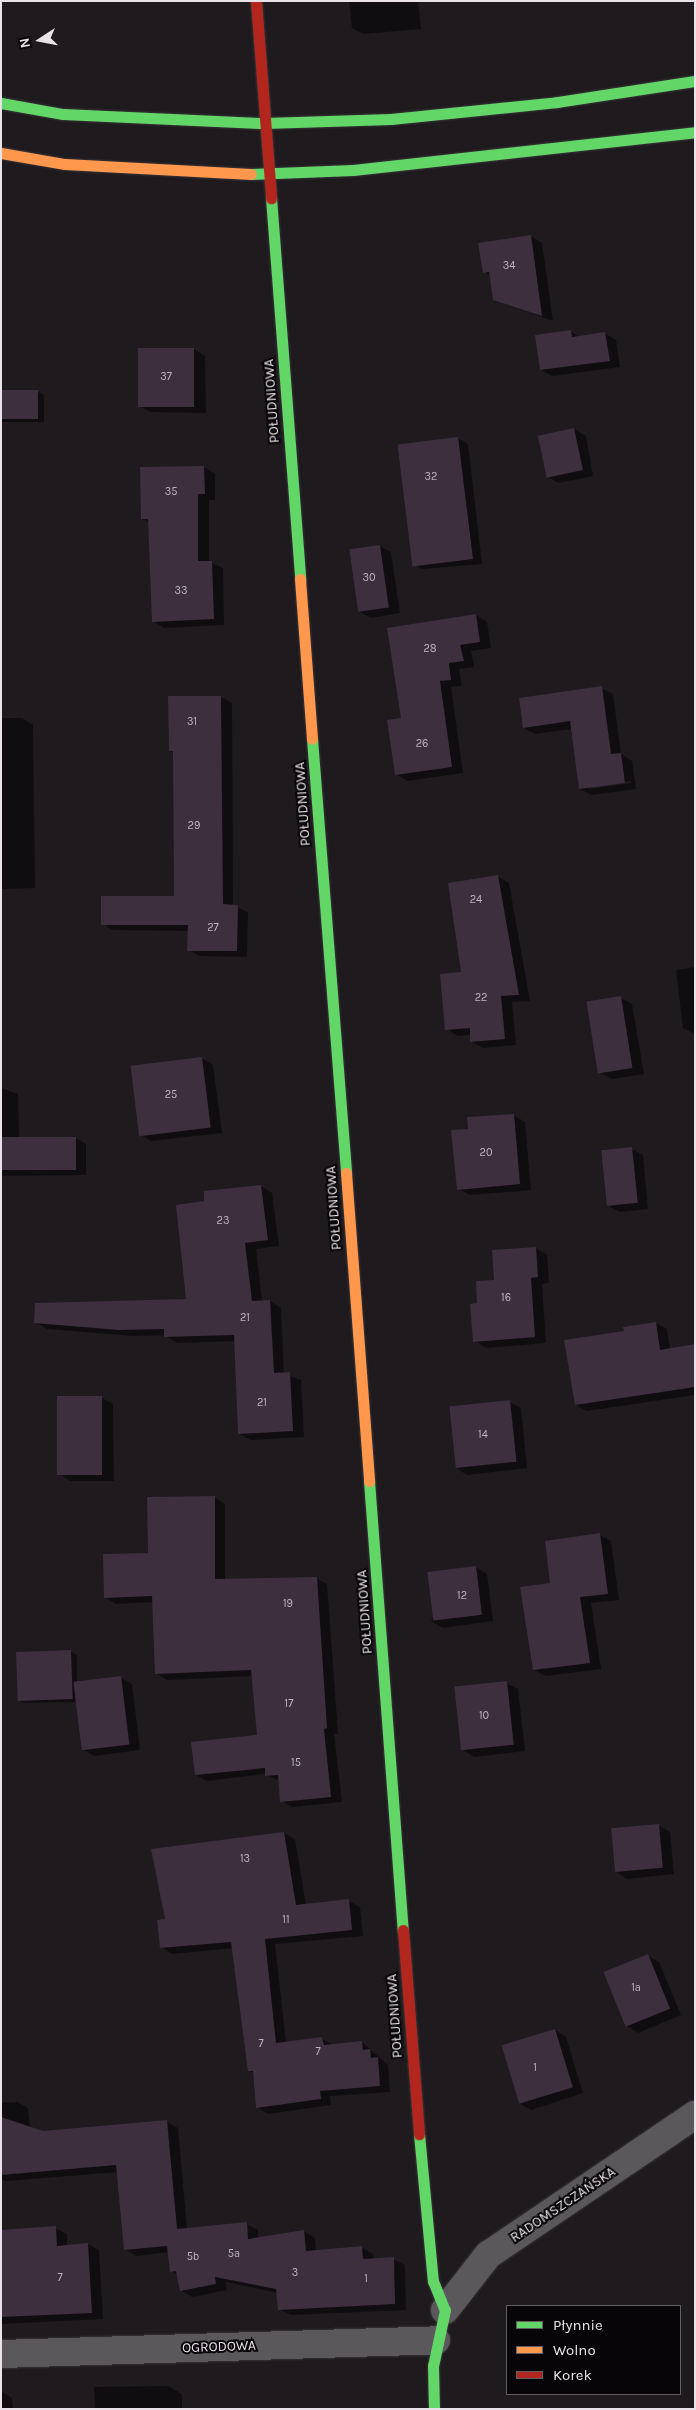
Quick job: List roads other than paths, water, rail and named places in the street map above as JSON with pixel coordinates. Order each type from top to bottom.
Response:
[{"type":"street","name":"POŁUDNIOWA","points":[[256,1],[422,2174],[433,2281],[445,2310]]},
{"type":"street","points":[[1,103],[63,114],[265,123],[410,117],[557,102],[695,81]]},
{"type":"street","points":[[1,153],[65,164],[269,174],[353,170],[695,132]]},
{"type":"street","name":"RADOMSZCZAŃSKA","points":[[445,2310],[488,2255],[695,2115]]},
{"type":"street","points":[[434,2409],[433,2366],[436,2340],[445,2310]]},
{"type":"street","name":"OGRODOWA","points":[[1,2354],[436,2340]]}]
